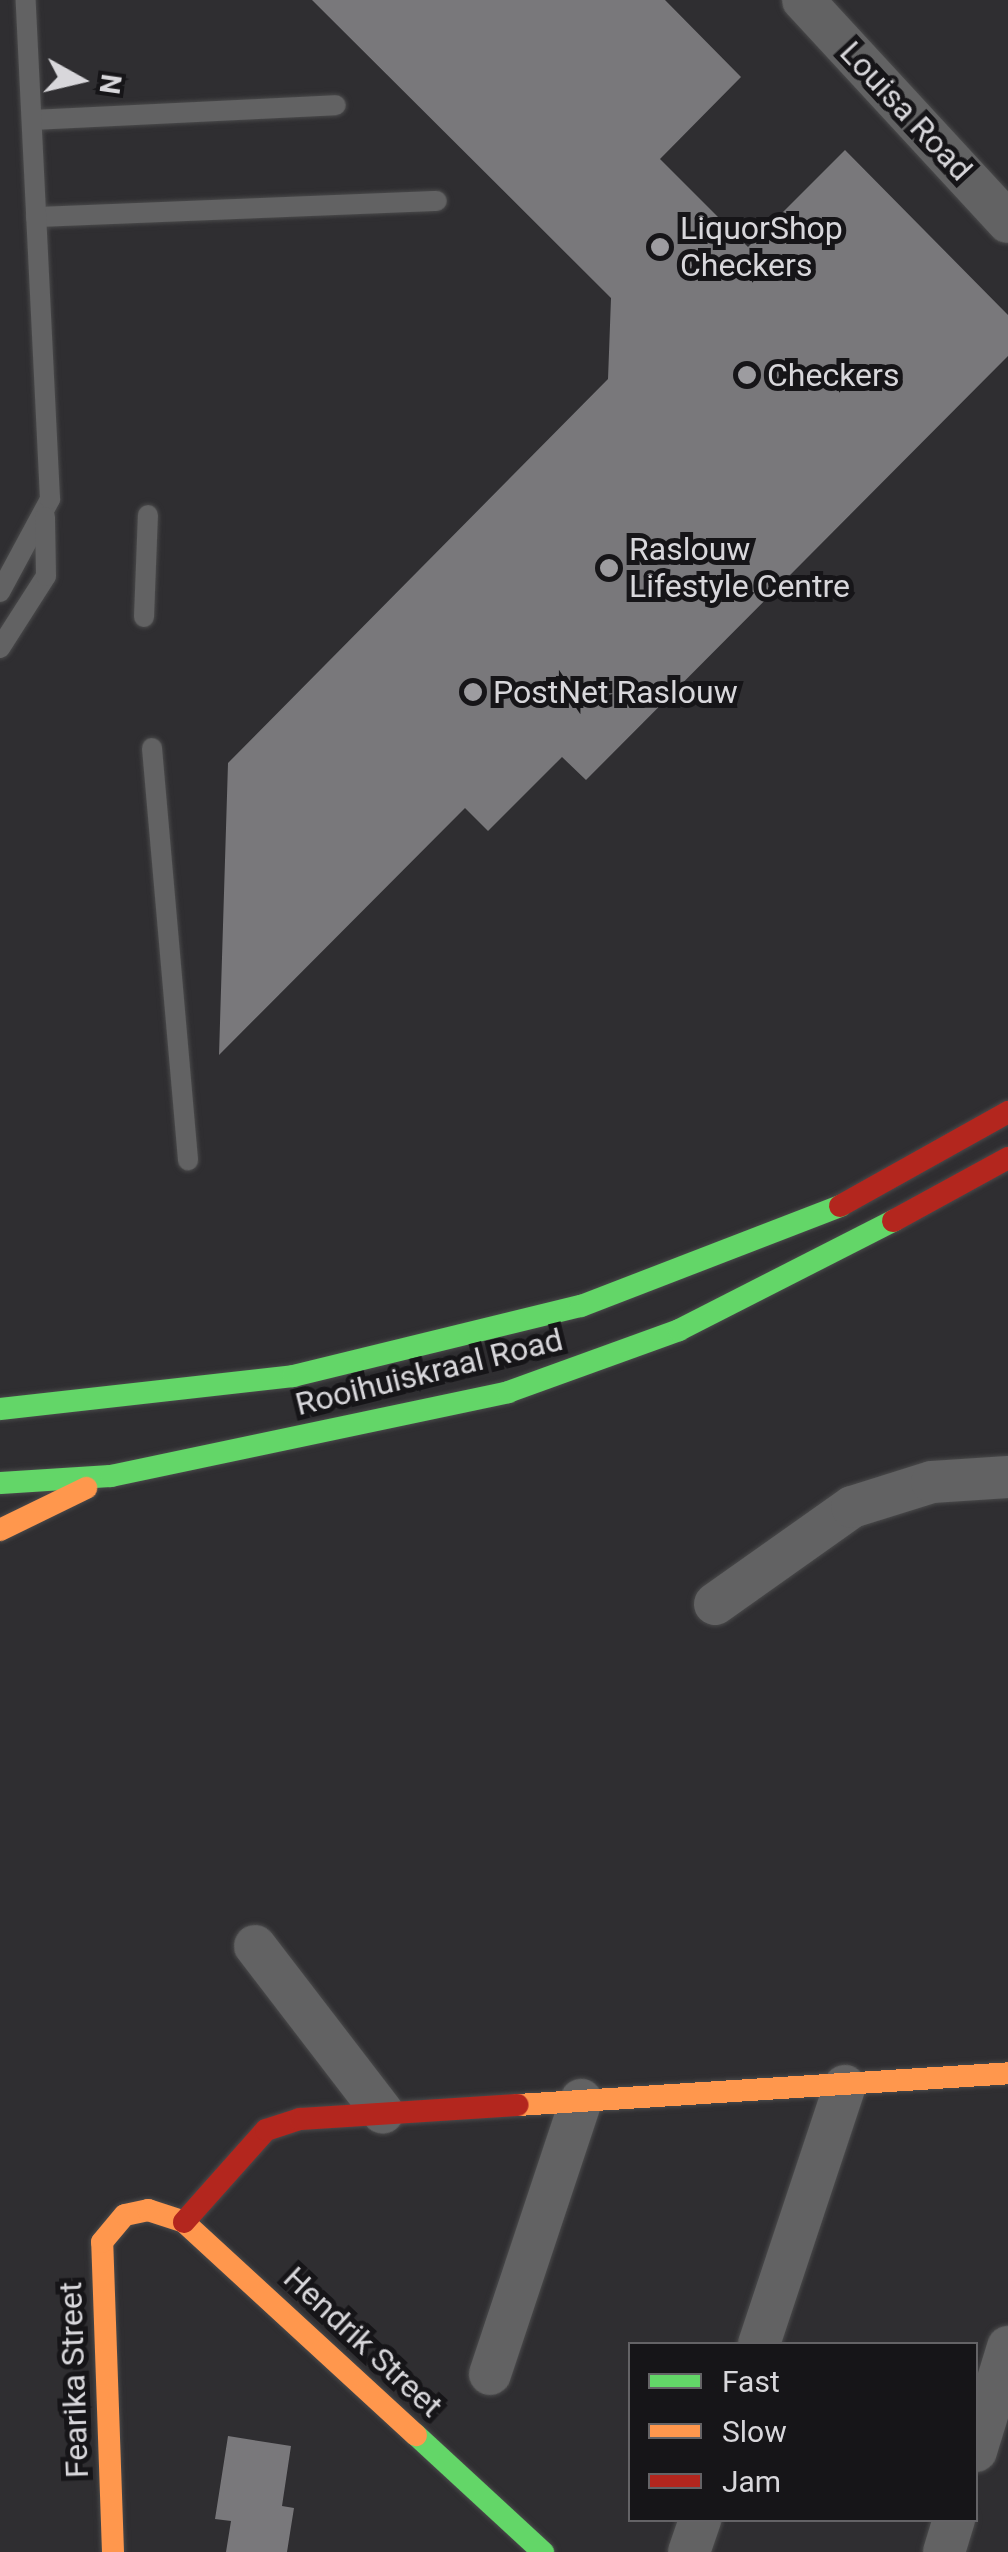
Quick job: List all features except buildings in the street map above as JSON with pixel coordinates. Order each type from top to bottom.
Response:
[{"type":"main road","name":"Rooihuiskraal Road","points":[[0,1409],[293,1376],[581,1306],[830,1212],[1008,1112]]},
{"type":"main road","name":"Rooihuiskraal Road","points":[[0,1483],[111,1476],[446,1407],[599,1362],[884,1233],[1008,1158]]},
{"type":"main road","points":[[0,1530],[111,1476]]},
{"type":"main road","points":[[184,2222],[266,2130],[300,2118],[1008,2073]]},
{"type":"main road","name":"Fearika Street","points":[[113,2552],[102,2242],[124,2215],[148,2210],[184,2222]]},
{"type":"main road","name":"Hendrik Street","points":[[184,2222],[543,2552]]},
{"type":"street","name":"Louisa Road","points":[[804,0],[1008,222]]},
{"type":"street","points":[[715,1604],[852,1507],[932,1482],[1008,1476]]},
{"type":"street","points":[[255,1946],[383,2113]]},
{"type":"street","points":[[760,2342],[845,2086]]},
{"type":"street","points":[[490,2374],[581,2100]]},
{"type":"street","points":[[978,2445],[1008,2347]]},
{"type":"street","points":[[689,2552],[699,2522]]},
{"type":"street","points":[[944,2552],[953,2522]]},
{"type":"lane","points":[[0,648],[46,576],[26,0]]},
{"type":"lane","points":[[32,120],[336,105]]},
{"type":"lane","points":[[36,217],[437,200]]},
{"type":"lane","points":[[144,617],[148,515]]},
{"type":"lane","points":[[0,592],[45,517]]},
{"type":"lane","points":[[152,748],[188,1160]]},
{"type":"traffic: fast","points":[[0,1409],[293,1376],[581,1306],[840,1206]]},
{"type":"traffic: fast","points":[[0,1483],[111,1476],[508,1392],[679,1330],[893,1221]]},
{"type":"traffic: fast","points":[[416,2435],[543,2552]]},
{"type":"traffic: slow","points":[[0,1530],[86,1488]]},
{"type":"traffic: slow","points":[[518,2105],[1008,2073]]},
{"type":"traffic: slow","points":[[113,2552],[102,2242],[125,2215],[148,2210],[184,2222],[416,2435]]},
{"type":"traffic: jam","points":[[840,1206],[1008,1112]]},
{"type":"traffic: jam","points":[[893,1221],[1008,1158]]},
{"type":"traffic: jam","points":[[184,2222],[266,2130],[300,2119],[518,2105]]},
{"type":"place","name":"LiquorShop Checkers","points":[[660,247]]},
{"type":"place","name":"Checkers","points":[[747,375]]},
{"type":"place","name":"Raslouw Lifestyle Centre","points":[[609,568]]},
{"type":"place","name":"PostNet Raslouw","points":[[473,692]]}]
